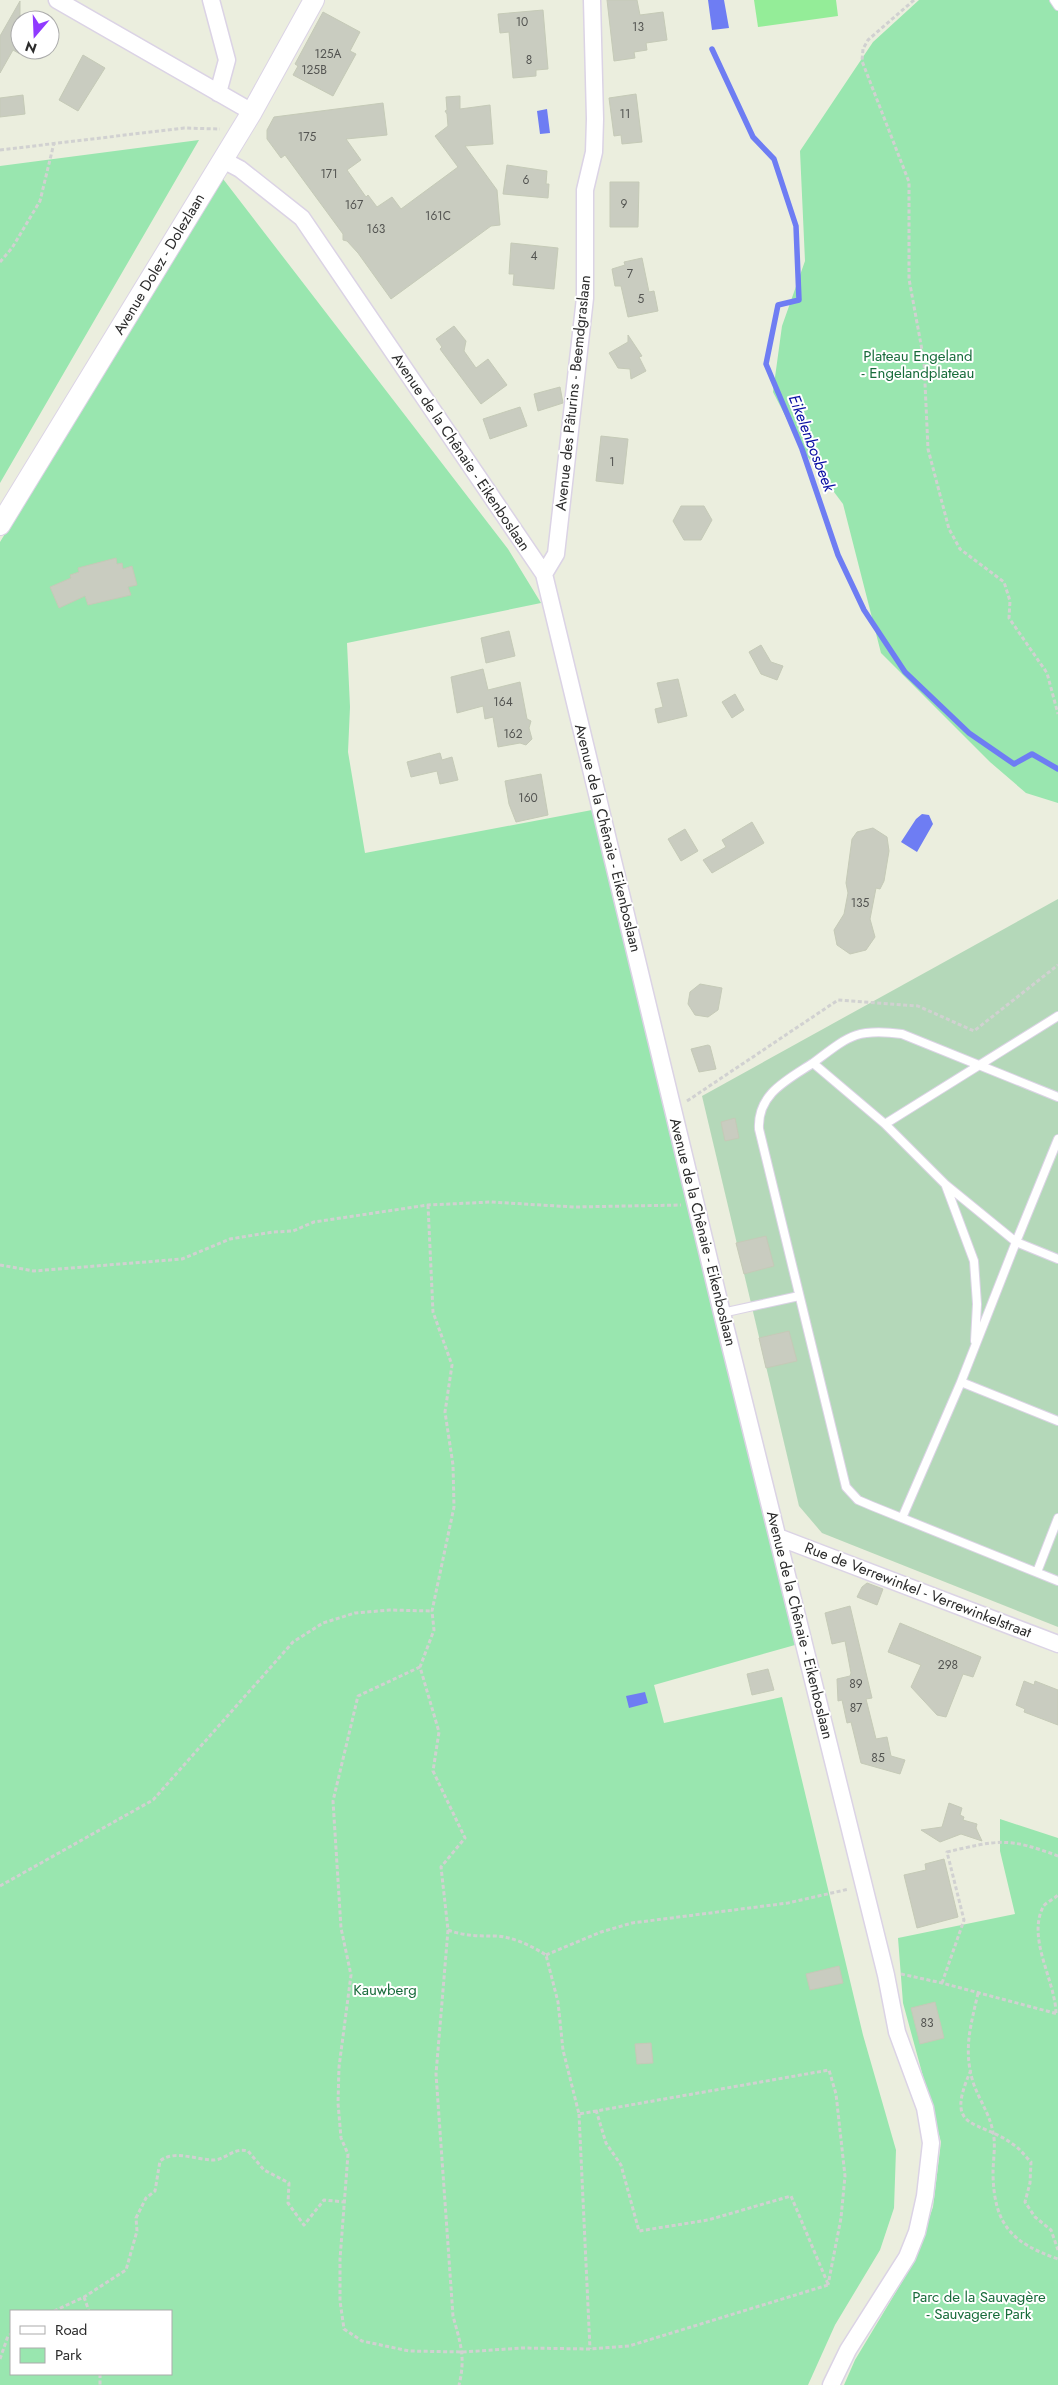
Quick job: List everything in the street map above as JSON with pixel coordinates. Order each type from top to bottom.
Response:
[{"type":"street","points":[[57,0],[252,112]]},
{"type":"street","points":[[211,0],[227,60],[218,94]]},
{"type":"street","name":"Avenue Dolez - Dolezlaan","points":[[0,525],[252,112],[314,0]]},
{"type":"street","name":"Avenue des Pâturins - Beemdgraslaan","points":[[544,574],[556,554],[585,298],[585,190],[594,152],[595,127],[592,0]]},
{"type":"street","name":"Avenue de la Chênaie - Eikenboslaan","points":[[223,160],[240,169],[302,218],[544,574],[722,1313],[886,1975],[898,2032],[925,2108],[930,2143],[925,2196],[917,2232],[908,2258],[848,2350],[831,2385]]},
{"type":"street","name":"Rue de Verrewinkel - Verrewinkelstraat","points":[[778,1537],[1058,1644]]},
{"type":"lane","points":[[1054,0],[1058,6]]},
{"type":"lane","points":[[885,1124],[1058,1016]]},
{"type":"lane","points":[[1058,1097],[902,1034],[878,1030],[856,1033],[770,1094],[762,1105],[758,1118],[759,1129],[846,1487],[858,1500],[1058,1581]]},
{"type":"lane","points":[[813,1063],[885,1124],[945,1184],[1016,1242],[1058,1259]]},
{"type":"lane","points":[[902,1518],[961,1382],[1058,1138]]},
{"type":"lane","points":[[945,1184],[974,1261],[977,1304],[974,1348]]},
{"type":"lane","points":[[722,1313],[799,1296]]},
{"type":"lane","points":[[961,1382],[1058,1421]]},
{"type":"lane","points":[[1037,1572],[1058,1518]]},
{"type":"path","points":[[914,0],[868,40],[863,49],[862,61],[909,182],[909,279],[924,361],[928,449],[949,529],[960,549],[1004,582],[1010,600],[1009,618],[1047,673],[1058,714]]},
{"type":"path","points":[[0,150],[184,128],[223,129],[237,136]]},
{"type":"path","points":[[0,262],[12,248],[40,201],[54,143]]},
{"type":"path","points":[[0,1265],[34,1271],[182,1259],[230,1239],[292,1231],[314,1222],[428,1204],[491,1202],[574,1208],[696,1204]]},
{"type":"path","points":[[428,1204],[433,1312],[452,1365],[445,1412],[452,1465],[454,1507],[432,1611],[434,1630],[420,1667],[439,1732],[433,1771],[465,1838],[441,1867],[448,1930],[436,2074],[453,2316],[463,2352],[464,2366],[459,2385]]},
{"type":"path","points":[[0,1886],[153,1800],[293,1642],[323,1623],[355,1613],[390,1610],[432,1611]]},
{"type":"path","points":[[420,1667],[358,1696],[333,1801],[341,1928],[350,1975],[339,2067],[338,2103],[341,2138],[348,2154],[340,2301],[344,2329],[362,2341],[409,2351],[463,2352],[522,2348],[590,2349],[629,2346],[828,2285]]},
{"type":"path","points":[[942,1982],[964,1920],[947,1852],[982,1844],[1012,1841],[1058,1856]]},
{"type":"path","points":[[546,1955],[601,1932],[632,1923],[788,1903],[864,1885]]},
{"type":"path","points":[[886,1975],[900,1974],[942,1982],[1057,2013],[1056,1997],[1041,1955],[1039,1924],[1043,1906],[1058,1896]]},
{"type":"path","points":[[448,1930],[457,1933],[504,1938],[528,1946],[546,1955],[558,2002],[563,2050],[579,2114],[590,2349]]},
{"type":"path","points":[[978,1992],[967,2043],[974,2083],[987,2109],[993,2134],[994,2185],[1003,2221],[1015,2240],[1037,2252],[1058,2260]]},
{"type":"path","points":[[579,2114],[829,2070],[836,2094],[845,2176],[841,2218],[828,2285]]},
{"type":"path","points":[[971,2070],[961,2093],[961,2107],[969,2124],[1014,2145],[1031,2162],[1030,2183],[1025,2202],[1035,2217],[1051,2230],[1058,2250]]},
{"type":"path","points":[[596,2110],[606,2143],[622,2165],[639,2231],[708,2220],[791,2196],[828,2285]]},
{"type":"path","points":[[56,2310],[84,2297],[126,2270],[136,2231],[136,2218],[146,2198],[155,2191],[160,2161],[164,2158],[174,2155],[212,2160],[224,2157],[233,2150],[248,2151],[264,2170],[289,2183],[288,2202],[304,2225],[324,2200],[344,2202]]},
{"type":"path","points":[[84,2297],[90,2310]]},
{"type":"path","points":[[0,2359],[10,2335]]},
{"type":"green space","points":[[754,0],[836,0],[838,16],[758,27]]},
{"type":"green space","name":"Plateau Engeland - Engelandplateau","points":[[919,0],[1058,0],[1058,803],[1026,793],[990,762],[881,653],[843,504],[804,452],[773,392],[782,326],[805,261],[800,151],[873,42]]},
{"type":"green space","points":[[199,140],[0,483],[0,166]]},
{"type":"green space","name":"Kauwberg","points":[[220,175],[508,549],[541,603],[347,643],[350,707],[348,752],[365,853],[592,810],[795,1645],[654,1685],[664,1723],[782,1697],[863,2035],[896,2150],[894,2208],[880,2250],[835,2325],[808,2385],[0,2385],[0,542],[119,347]]},
{"type":"green space","points":[[1058,899],[1058,1627],[822,1533],[799,1506],[702,1096]]},
{"type":"green space","name":"Parc de la Sauvagère - Sauvagere Park","points":[[1000,1819],[1058,1838],[1058,2385],[844,2385],[855,2360],[914,2262],[933,2207],[941,2142],[903,2003],[898,1938],[1015,1914],[1000,1851]]},
{"type":"water","points":[[708,0],[724,0],[729,28],[712,30]]},
{"type":"water","points":[[547,109],[550,133],[540,134],[537,111]]},
{"type":"water","points":[[922,814],[929,815],[933,824],[917,852],[901,842],[916,819]]},
{"type":"water","points":[[645,1692],[648,1703],[629,1708],[626,1696]]},
{"type":"building","points":[[607,0],[637,0],[640,15],[663,12],[667,40],[646,43],[647,50],[634,52],[635,58],[614,61]]},
{"type":"building","points":[[20,1],[20,10],[15,10]]},
{"type":"building","points":[[543,10],[548,69],[536,70],[536,76],[513,78],[509,32],[500,33],[498,14]]},
{"type":"building","points":[[323,12],[360,32],[350,51],[356,54],[333,96],[293,75],[298,66],[295,64]]},
{"type":"building","points":[[10,18],[10,55],[0,73],[0,36]]},
{"type":"building","points":[[83,55],[105,68],[78,111],[59,100]]},
{"type":"building","points":[[636,94],[642,142],[622,144],[621,135],[614,136],[609,98]]},
{"type":"building","points":[[23,95],[25,114],[0,117],[0,98]]},
{"type":"building","points":[[460,96],[460,109],[490,105],[493,144],[465,146],[497,190],[500,225],[491,226],[391,299],[358,253],[347,241],[343,240],[343,234],[285,155],[281,158],[267,139],[267,130],[274,117],[383,103],[387,135],[346,139],[361,160],[347,170],[366,197],[368,195],[377,207],[392,197],[401,209],[458,167],[435,136],[448,126],[445,111],[447,110],[446,97]]},
{"type":"building","points":[[507,165],[547,171],[546,184],[549,184],[548,198],[503,194]]},
{"type":"building","points":[[610,182],[639,182],[638,227],[610,227]]},
{"type":"building","points":[[511,243],[558,248],[554,289],[513,285],[514,274],[509,274]]},
{"type":"building","points":[[642,258],[649,292],[654,291],[658,311],[628,317],[621,286],[615,286],[612,269],[625,265],[624,262]]},
{"type":"building","points":[[454,326],[466,341],[464,351],[476,368],[488,359],[507,385],[481,404],[440,349],[442,347],[436,339]]},
{"type":"building","points":[[628,335],[642,356],[639,357],[646,371],[631,379],[630,369],[618,368],[609,353],[628,342]]},
{"type":"building","points":[[560,387],[563,403],[538,411],[534,394]]},
{"type":"building","points":[[520,407],[527,426],[490,439],[483,419]]},
{"type":"building","points":[[601,436],[628,439],[623,484],[596,481]]},
{"type":"building","points":[[681,506],[704,506],[712,520],[701,540],[684,540],[673,521]]},
{"type":"building","points":[[116,558],[117,564],[122,563],[123,569],[132,566],[137,585],[128,587],[131,595],[88,605],[85,596],[59,608],[50,587],[71,578],[70,575],[79,572],[78,568]]},
{"type":"building","points":[[509,631],[515,656],[486,663],[481,638]]},
{"type":"building","points":[[761,645],[771,662],[783,666],[777,680],[761,674],[749,652]]},
{"type":"building","points":[[483,669],[488,690],[520,682],[527,719],[531,721],[529,728],[532,739],[526,745],[520,743],[498,747],[493,717],[485,719],[483,706],[457,713],[451,677]]},
{"type":"building","points":[[678,679],[687,716],[658,723],[655,709],[663,707],[657,683]]},
{"type":"building","points":[[735,694],[744,710],[732,718],[722,702]]},
{"type":"building","points":[[440,753],[442,760],[452,757],[458,780],[440,784],[437,771],[411,777],[407,762]]},
{"type":"building","points":[[541,774],[548,815],[516,822],[509,804],[505,781]]},
{"type":"building","points":[[752,822],[764,843],[712,873],[703,860],[726,847],[722,840]]},
{"type":"building","points":[[873,828],[887,837],[889,851],[884,881],[880,889],[876,888],[870,919],[875,937],[866,950],[850,954],[837,945],[834,930],[844,914],[848,893],[846,883],[852,839],[857,832]]},
{"type":"building","points":[[685,829],[698,851],[681,861],[668,839]]},
{"type":"building","points":[[700,984],[722,988],[718,1010],[708,1017],[695,1015],[688,1004],[690,992]]},
{"type":"building","points":[[710,1046],[716,1069],[699,1072],[691,1049]]},
{"type":"building","points":[[735,1118],[739,1138],[725,1141],[721,1122]]},
{"type":"building","points":[[766,1236],[774,1266],[744,1274],[736,1243]]},
{"type":"building","points":[[789,1331],[797,1361],[766,1368],[759,1338]]},
{"type":"building","points":[[867,1583],[883,1589],[877,1605],[857,1597],[862,1587]]},
{"type":"building","points":[[850,1606],[872,1698],[866,1699],[876,1739],[887,1737],[891,1756],[905,1760],[900,1774],[861,1763],[851,1722],[847,1723],[842,1700],[838,1701],[837,1679],[850,1676],[851,1673],[845,1641],[832,1644],[825,1613]]},
{"type":"building","points":[[900,1623],[981,1657],[973,1677],[963,1674],[946,1717],[937,1715],[911,1687],[921,1665],[888,1652]]},
{"type":"building","points":[[768,1669],[774,1690],[752,1695],[747,1674]]},
{"type":"building","points":[[1024,1681],[1034,1685],[1035,1681],[1058,1690],[1058,1725],[1024,1712],[1025,1709],[1016,1705]]},
{"type":"building","points":[[949,1803],[962,1808],[960,1815],[964,1817],[963,1820],[977,1824],[976,1828],[982,1841],[961,1834],[940,1842],[921,1830],[942,1827]]},
{"type":"building","points":[[944,1859],[958,1917],[917,1928],[904,1875],[926,1870],[925,1864]]},
{"type":"building","points":[[839,1966],[843,1983],[810,1990],[806,1974]]},
{"type":"building","points":[[935,2002],[944,2038],[920,2044],[911,2008]]},
{"type":"building","points":[[651,2043],[653,2063],[637,2064],[635,2044]]},
{"type":"waterway","name":"Eikelenbosbeek","points":[[712,49],[753,137],[774,159],[796,226],[799,300],[778,305],[766,364],[802,449],[838,555],[864,610],[905,672],[969,733],[1014,764],[1032,754],[1058,769]]}]
